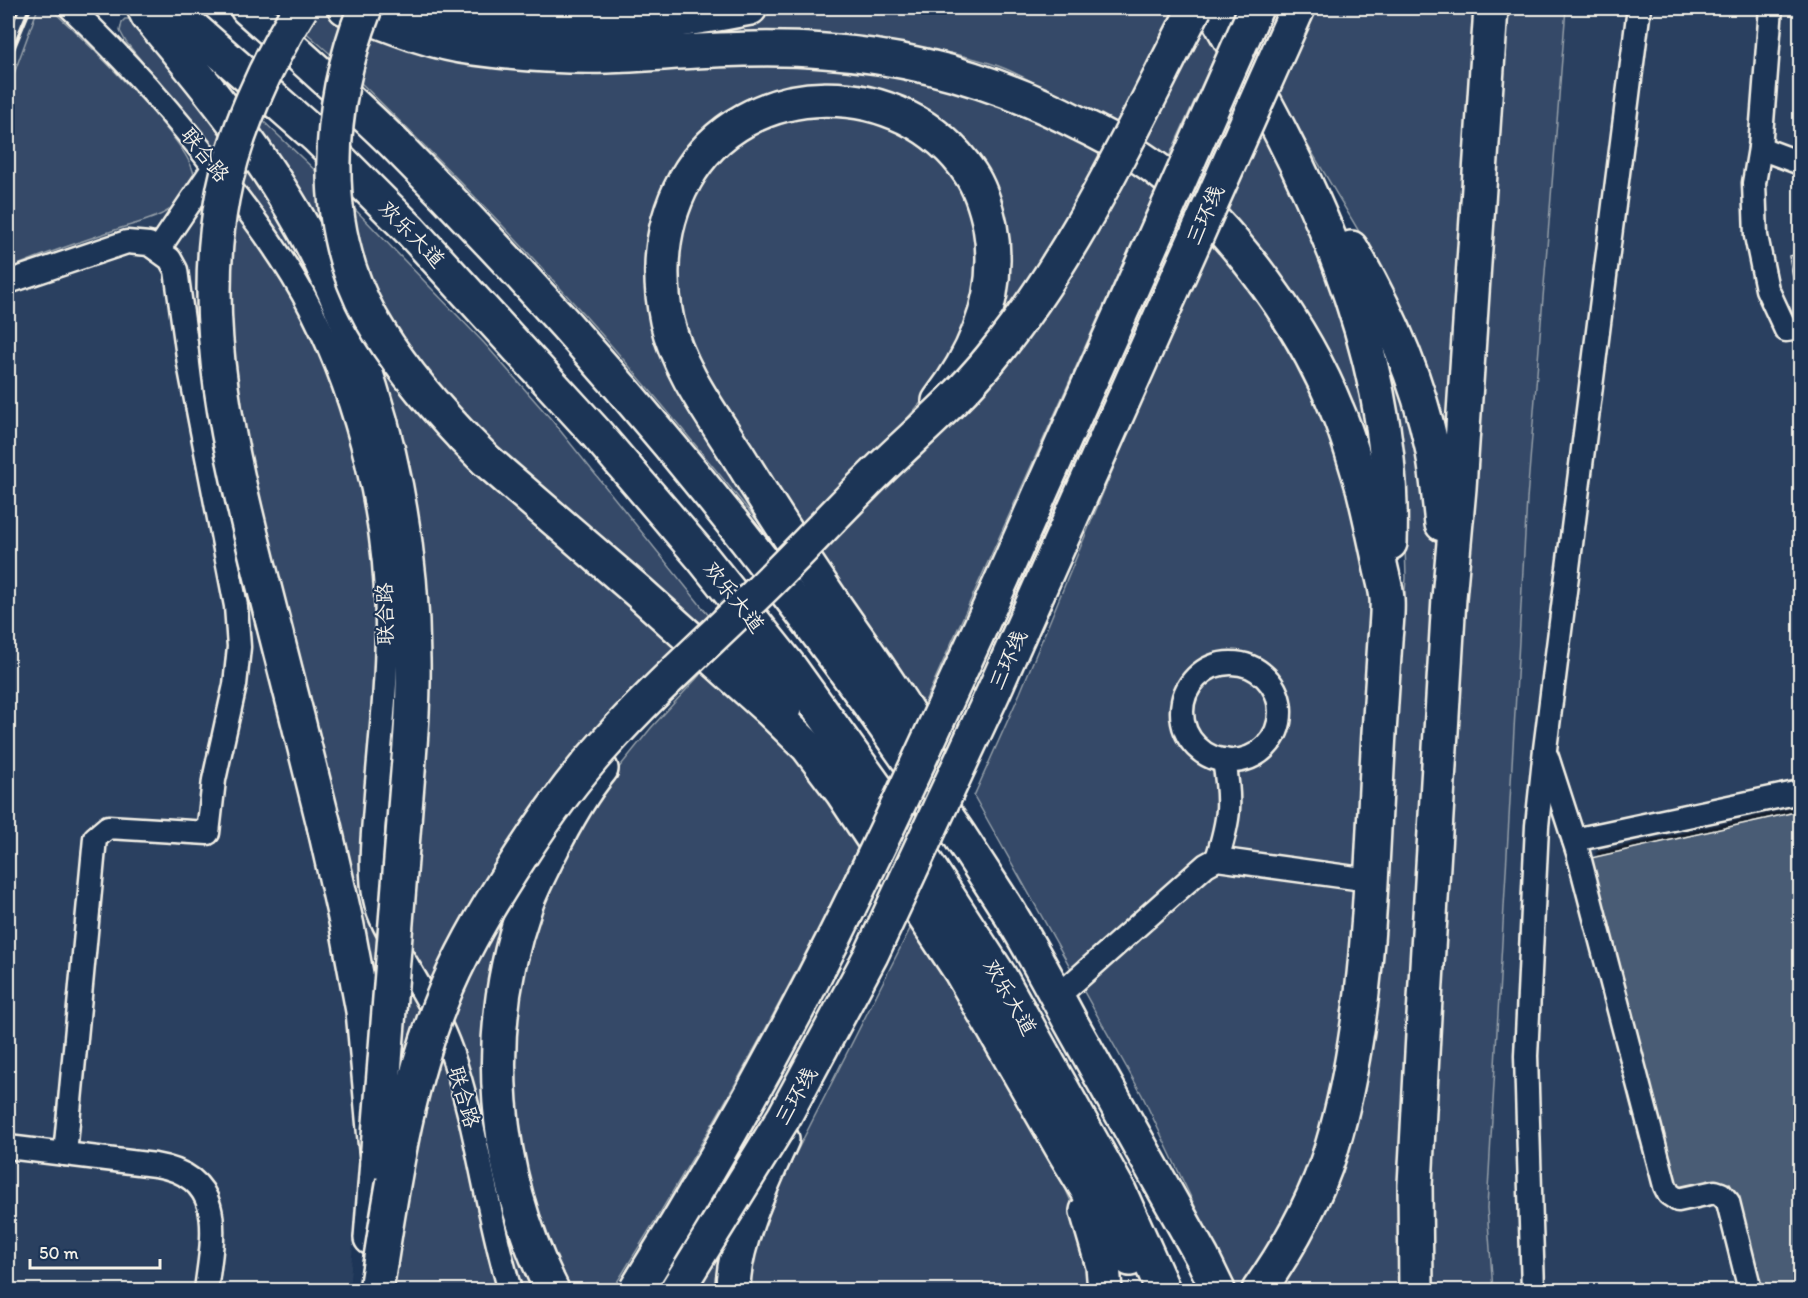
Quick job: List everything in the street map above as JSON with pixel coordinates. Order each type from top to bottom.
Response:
[{"type":"highway","points":[[144,8],[261,160],[319,259],[363,366],[376,404],[387,441],[401,515],[412,614],[413,703],[367,1290]]},
{"type":"highway","name":"欢乐大道","points":[[170,8],[316,136],[410,230],[595,432],[701,556],[789,666],[890,807],[999,975],[1119,1191],[1163,1290]]},
{"type":"highway","name":"欢乐大道","points":[[247,8],[390,139],[536,291],[633,401],[735,525],[842,666],[906,754],[1007,908],[1202,1257],[1218,1290]]},
{"type":"highway","points":[[302,8],[264,74],[227,176],[215,263],[216,336],[222,396],[241,495],[347,926],[363,1011],[377,1161]]},
{"type":"highway","points":[[345,8],[432,39],[468,47],[518,53],[604,56],[780,48],[871,55],[934,68],[993,85],[1057,112],[1101,134],[1164,174],[1197,203],[1249,263],[1300,336],[1336,405],[1351,445],[1367,505],[1387,598]]},
{"type":"highway","points":[[365,8],[347,62],[336,118],[334,169],[341,232],[356,286],[386,343],[426,398],[486,460],[657,609],[808,747]]},
{"type":"highway","points":[[408,8],[501,26],[558,28],[657,22],[737,10]]},
{"type":"highway","points":[[376,1290],[396,1166],[414,1088],[436,1018],[447,987],[468,944],[508,875],[574,780],[617,730],[952,402],[991,358],[1059,264],[1195,8]]},
{"type":"highway","points":[[1212,8],[1291,152],[1371,282],[1394,333],[1411,377],[1432,446],[1449,598]]},
{"type":"highway","name":"三环线","points":[[636,1290],[677,1224],[750,1095],[834,937],[889,826],[1137,281],[1256,8]]},
{"type":"highway","name":"三环线","points":[[677,1290],[784,1118],[871,956],[936,819],[1298,8]]},
{"type":"highway","points":[[1416,1290],[1415,1185],[1449,598],[1459,488],[1491,8]]},
{"type":"highway","points":[[906,445],[950,387],[980,334],[991,292],[993,253],[981,192],[971,174],[958,158],[929,132],[892,112],[864,104],[836,100],[799,101],[778,105],[747,117],[717,138],[690,170],[667,220],[661,265],[668,322],[675,344],[687,371],[753,480],[900,701],[972,827],[1007,908]]},
{"type":"highway","points":[[1259,1290],[1298,1229],[1329,1156],[1356,1039],[1370,880],[1390,539],[1388,470],[1382,413],[1359,319],[1345,274],[1291,152]]},
{"type":"highway","points":[[701,556],[712,593],[808,747],[842,792],[961,972],[1065,1153],[1152,1290]]},
{"type":"highway","points":[[552,1290],[525,1228],[508,1173],[502,1134],[498,1068],[503,996],[510,958],[526,905],[559,834],[583,794],[687,662]]},
{"type":"highway","points":[[733,1290],[739,1249],[753,1209],[817,1059]]},
{"type":"highway","points":[[1065,1153],[1099,1247],[1105,1290]]},
{"type":"street","name":"联合路","points":[[71,8],[120,54],[169,110],[274,247],[312,312],[342,384],[363,449],[371,483],[384,567],[387,622],[385,688],[373,831],[375,900],[386,927],[430,1003],[450,1048],[474,1131],[497,1248],[510,1290]]},
{"type":"street","points":[[1533,1290],[1526,1056],[1537,826],[1639,8]]},
{"type":"street","points":[[1771,8],[1760,148],[1754,183],[1756,236],[1767,289],[1786,330],[1800,328]]},
{"type":"street","points":[[1760,148],[1800,163]]},
{"type":"street","points":[[158,250],[214,167]]},
{"type":"street","points":[[8,282],[127,242],[143,242],[170,259],[176,270],[189,364],[236,606],[239,647],[235,686],[214,780],[208,833],[108,826],[95,838],[65,1154]]},
{"type":"street","points":[[1220,664],[1242,664],[1252,668],[1269,681],[1279,701],[1278,723],[1269,742],[1261,750],[1242,759],[1224,760],[1210,755],[1193,742],[1183,722],[1183,700],[1200,673],[1220,664]]},
{"type":"street","points":[[1545,749],[1574,840],[1665,1186],[1669,1194],[1678,1200],[1715,1192],[1721,1194],[1728,1202],[1750,1290]]},
{"type":"street","points":[[1217,859],[1228,825],[1229,814],[1224,760]]},
{"type":"street","points":[[1574,840],[1800,792]]},
{"type":"street","points":[[1057,997],[1206,865],[1217,859],[1370,880]]},
{"type":"street","points":[[8,1147],[164,1167],[184,1174],[200,1188],[211,1209],[213,1220],[206,1290]]},
{"type":"shaded area","points":[[8,8],[38,8],[8,90]]},
{"type":"shaded area","points":[[38,8],[50,8],[84,40],[156,116],[189,161],[194,180],[183,198],[164,213],[61,248],[8,269],[8,90]]},
{"type":"shaded area","points":[[317,8],[324,8],[348,18],[336,59],[302,29]]},
{"type":"shaded area","points":[[468,8],[653,8],[556,15]]},
{"type":"shaded area","points":[[805,8],[1181,8],[1118,130],[1020,76],[999,66],[968,57],[915,46],[855,38],[705,31],[704,25]]},
{"type":"shaded area","points":[[1312,8],[1485,8],[1446,447],[1370,250],[1275,90]]},
{"type":"shaded area","points":[[1500,8],[1566,8],[1527,499],[1487,1208],[1493,1290],[1430,1290],[1433,1094]]},
{"type":"shaded area","points":[[1566,8],[1800,8],[1796,118],[1800,120],[1800,1290],[1493,1290],[1487,1208],[1527,499]]},
{"type":"shaded area","points":[[1203,12],[1223,38],[1167,161],[1138,143]]},
{"type":"shaded area","points":[[125,19],[131,19],[229,133],[221,159],[126,42],[120,31]]},
{"type":"shaded area","points":[[369,27],[828,58],[962,85],[1108,152],[995,335],[1002,293],[936,124],[749,103],[650,265],[780,549],[617,352],[535,260],[354,76]]},
{"type":"shaded area","points":[[866,114],[940,153],[970,203],[982,264],[974,314],[931,391],[904,422],[799,529],[684,340],[672,245],[709,162],[779,116]]},
{"type":"shaded area","points":[[1263,115],[1360,358],[1379,497],[1222,211]]},
{"type":"shaded area","points":[[260,118],[323,178],[353,300],[685,644],[434,987],[409,949],[417,536],[254,131]]},
{"type":"shaded area","points":[[246,156],[303,255],[297,260],[240,179]]},
{"type":"shaded area","points":[[1129,163],[1159,183],[923,706],[909,691],[817,556]]},
{"type":"shaded area","points":[[194,174],[206,205],[348,1003],[355,1108],[357,1199],[349,1290],[8,1290],[8,269],[194,180]]},
{"type":"shaded area","points":[[347,201],[484,343],[550,418],[710,617],[698,631],[520,474],[424,374],[371,288]]},
{"type":"shaded area","points":[[233,206],[290,291],[327,368],[359,466],[375,588],[377,650],[364,799],[366,891],[384,946],[378,1024],[240,433],[226,294]]},
{"type":"shaded area","points":[[1212,230],[1316,388],[1369,564],[1371,640],[1358,881],[1335,1081],[1305,1179],[1259,1266],[1241,1290],[1235,1290],[1142,1095],[974,796],[1020,693]]},
{"type":"shaded area","points":[[1366,295],[1404,376],[1436,534],[1437,595],[1404,1290],[1273,1290],[1312,1226],[1392,758],[1406,578],[1404,511]]},
{"type":"shaded area","points":[[708,666],[777,737],[862,839],[805,955],[744,1069],[612,1290],[563,1290],[518,1156],[512,998],[542,891],[609,780],[651,728]]},
{"type":"shaded area","points":[[522,868],[494,980],[543,1290],[523,1290],[494,1190],[467,1070],[449,1013]]},
{"type":"shaded area","points":[[914,921],[1066,1190],[1080,1222],[1094,1290],[746,1290],[748,1267],[766,1212]]},
{"type":"shaded area","points":[[405,976],[425,1012],[395,1091]]},
{"type":"shaded area","points":[[438,1044],[468,1149],[501,1290],[388,1290],[394,1242]]},
{"type":"shaded area","points":[[726,1236],[720,1290],[692,1290]]},
{"type":"building","points":[[1800,254],[1800,304],[1798,305],[1789,256]]},
{"type":"building","points":[[1800,811],[1800,1290],[1759,1290],[1730,1183],[1676,1193],[1591,858]]},
{"type":"railway","points":[[8,32],[18,8]]},
{"type":"railway","points":[[8,61],[30,8]]}]
